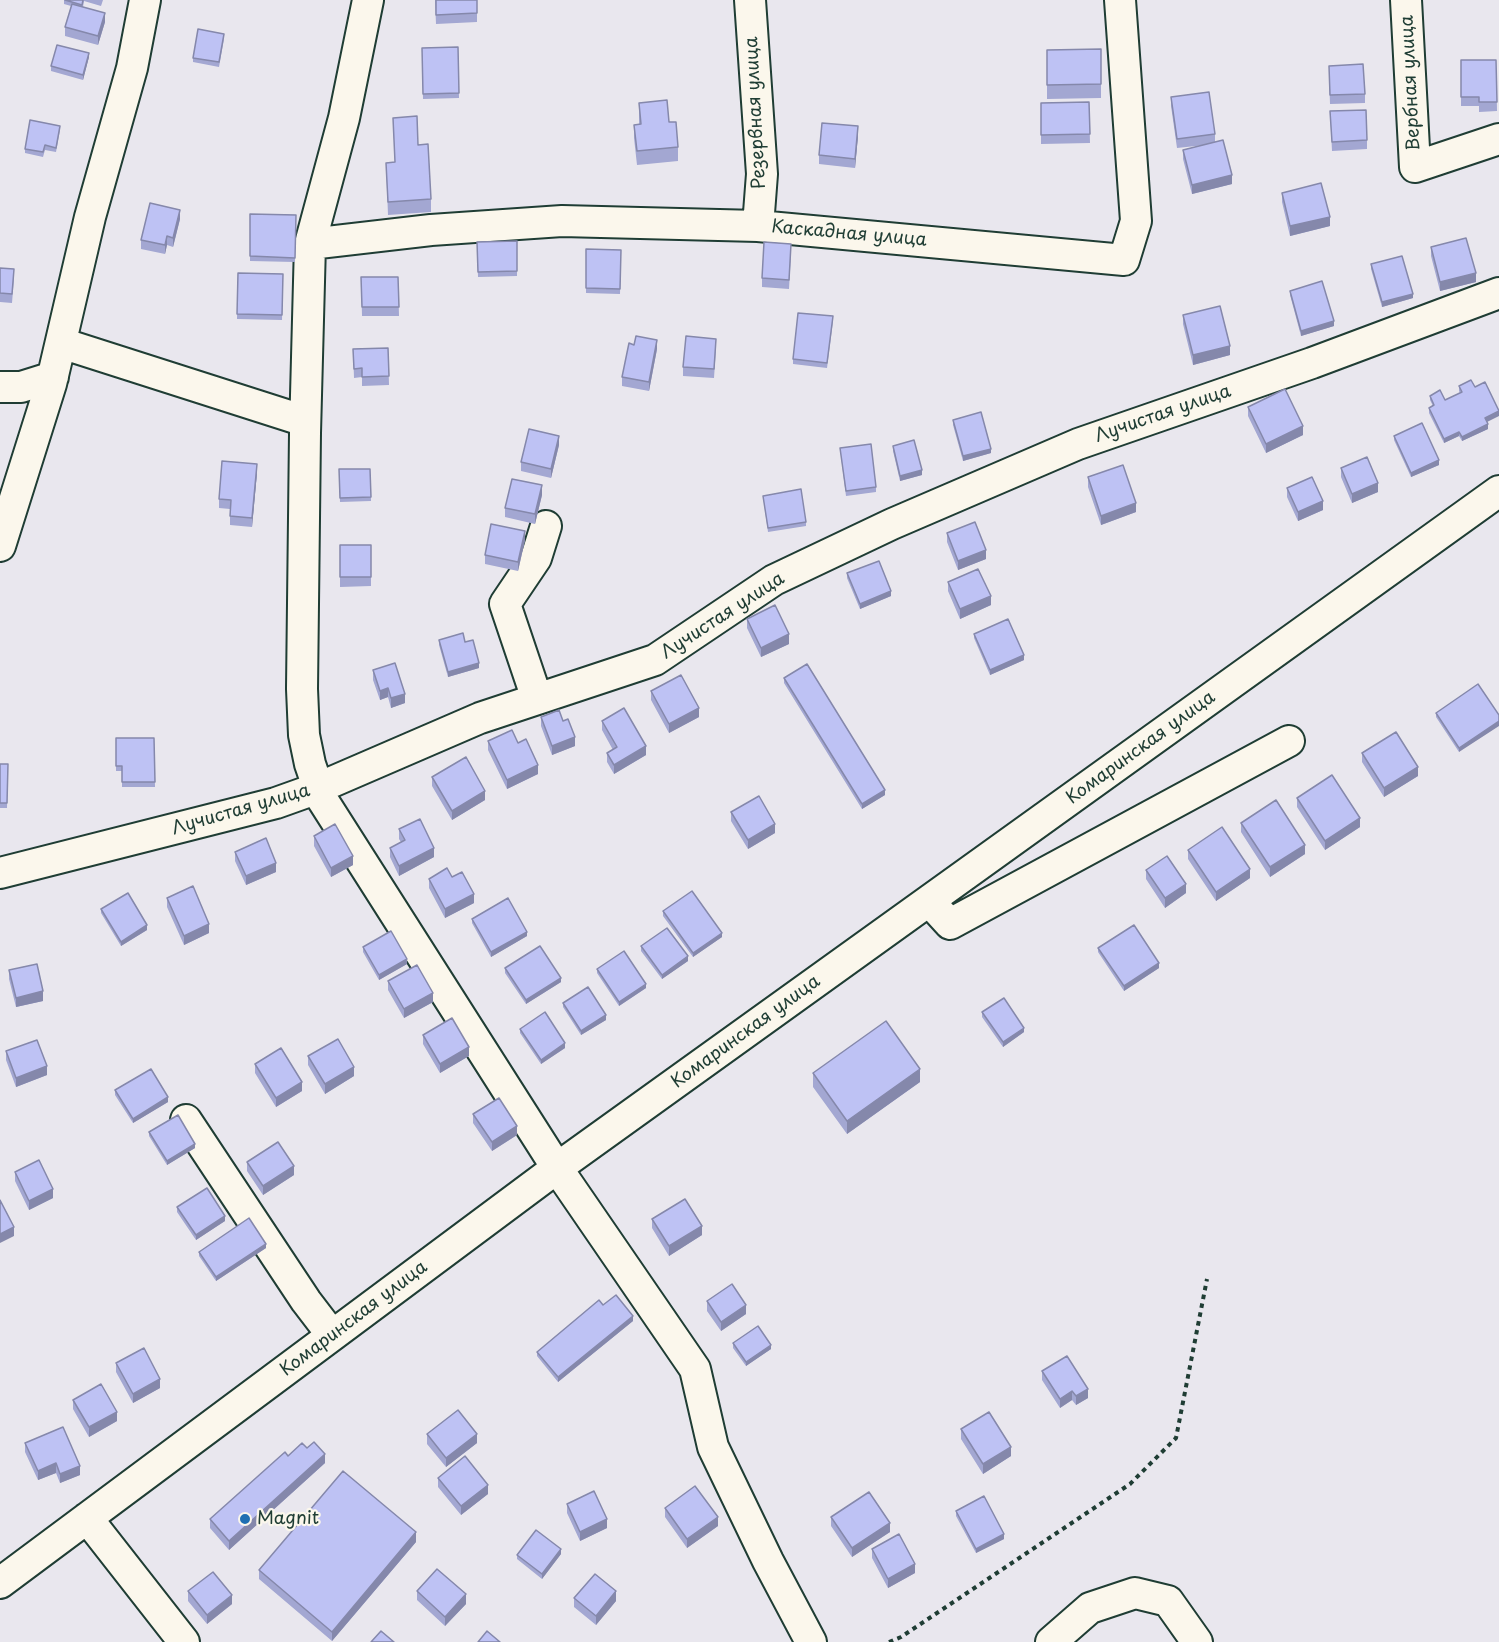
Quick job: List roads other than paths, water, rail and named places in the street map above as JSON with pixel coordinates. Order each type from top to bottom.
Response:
[{"type":"street","points":[[0,546],[53,377],[90,218],[132,68],[145,0]]},
{"type":"street","points":[[368,0],[344,118],[310,244],[305,421],[302,689],[304,735],[310,764],[322,799],[557,1168],[695,1369],[712,1447],[811,1642]]},
{"type":"street","name":"Резервная улица","points":[[750,0],[762,174],[758,226]]},
{"type":"street","name":"Каскадная улица","points":[[310,244],[431,230],[562,221],[758,226],[1124,260],[1137,221],[1120,0]]},
{"type":"street","name":"Вербная улица","points":[[1406,0],[1415,167],[1499,140]]},
{"type":"street","name":"Лучистая улица","points":[[0,873],[276,803],[318,788],[480,717],[655,660],[774,580],[892,524],[1078,444],[1312,363],[1499,293]]},
{"type":"street","points":[[61,343],[305,421]]},
{"type":"street","points":[[0,387],[21,387],[53,377]]},
{"type":"street","name":"Комаринская улица","points":[[0,1583],[557,1168],[1499,491]]},
{"type":"street","points":[[537,699],[505,604],[536,558],[546,526]]},
{"type":"street","points":[[928,901],[950,924],[1289,741]]},
{"type":"street","points":[[186,1120],[306,1301],[332,1335]]},
{"type":"street","points":[[87,1518],[184,1642]]},
{"type":"street","points":[[1051,1642],[1090,1608],[1135,1593],[1168,1600],[1197,1642]]},
{"type":"place","name":"Magnit","points":[[245,1519]]}]
